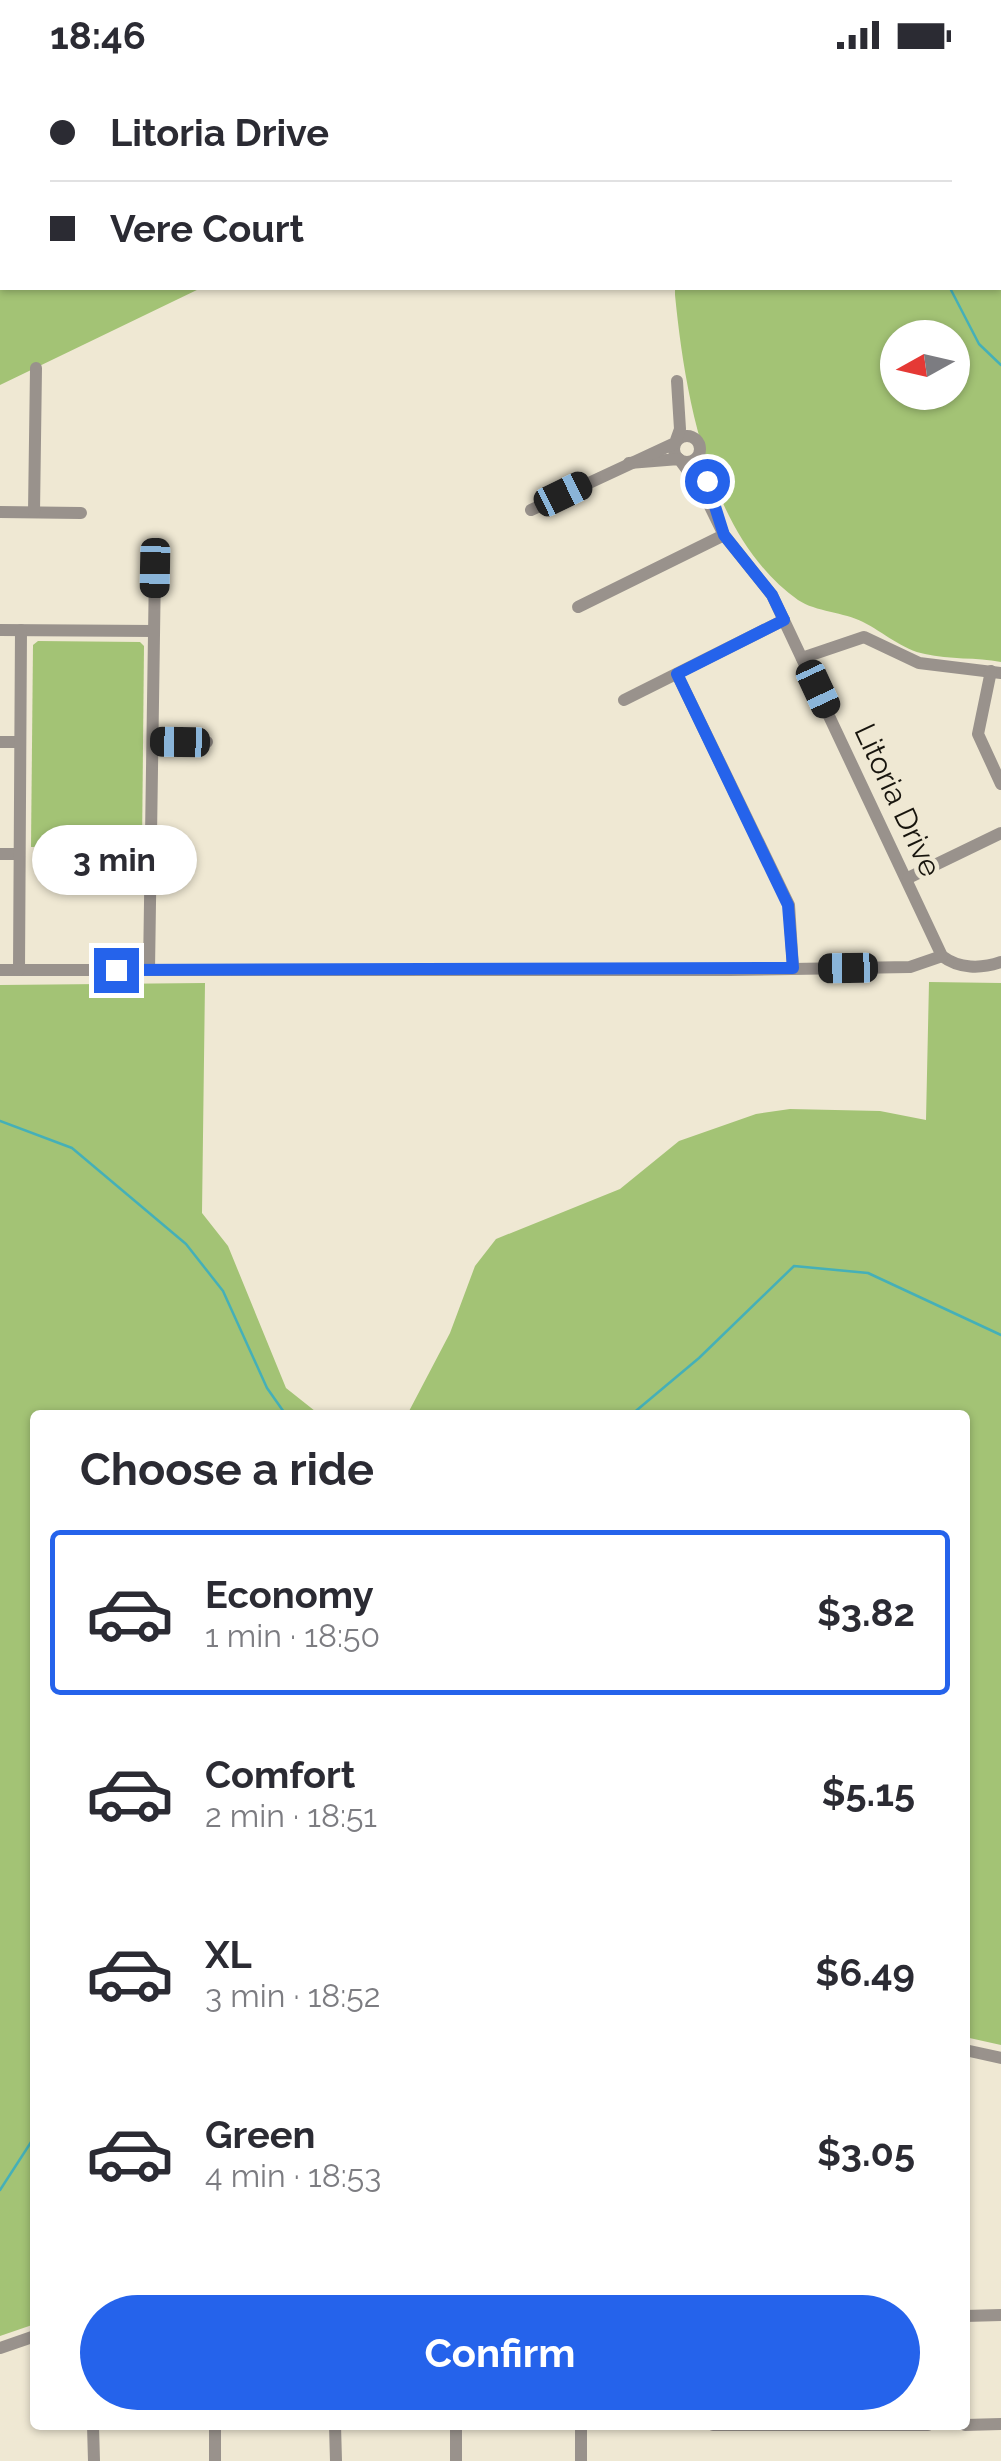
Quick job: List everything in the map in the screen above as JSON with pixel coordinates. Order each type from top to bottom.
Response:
[{"type":"street","points":[[34,512],[42,388],[36,368]]},
{"type":"street","name":"Litoria Drive","points":[[714,511],[679,459],[675,443],[680,429],[677,381],[724,535],[772,595],[942,956]]},
{"type":"street","points":[[531,510],[675,443],[682,436],[694,438]]},
{"type":"street","points":[[628,463],[679,459],[690,462],[699,453]]},
{"type":"street","points":[[0,512],[81,512]]},
{"type":"street","points":[[578,606],[724,535]]},
{"type":"street","points":[[149,970],[155,568]]},
{"type":"street","points":[[624,700],[784,620]]},
{"type":"street","points":[[0,630],[154,631]]},
{"type":"street","points":[[19,970],[22,630]]},
{"type":"street","points":[[802,658],[864,638],[919,664],[996,672],[978,727],[1001,784]]},
{"type":"street","points":[[677,674],[788,905],[793,968]]},
{"type":"street","points":[[0,742],[20,742]]},
{"type":"street","points":[[153,742],[207,742]]},
{"type":"street","points":[[908,878],[1001,833]]},
{"type":"street","points":[[0,854],[19,854]]},
{"type":"street","points":[[0,970],[910,967],[942,956],[953,965],[972,967],[1001,962]]},
{"type":"street","points":[[970,2051],[1001,2058]]},
{"type":"street","points":[[970,2316],[1001,2315]]},
{"type":"street","points":[[0,2348],[30,2338]]},
{"type":"street","points":[[970,2424],[1001,2424]]},
{"type":"street","points":[[94,2430],[94,2461]]},
{"type":"street","points":[[216,2430],[216,2461]]},
{"type":"street","points":[[336,2430],[336,2461]]},
{"type":"street","points":[[456,2430],[456,2461]]},
{"type":"street","points":[[581,2430],[581,2461]]},
{"type":"green space","points":[[0,290],[197,290],[0,385]]},
{"type":"green space","points":[[675,290],[1001,290],[1001,662],[917,652],[855,619],[805,604],[768,573],[743,540],[707,462],[680,335]]},
{"type":"green space","points":[[38,641],[140,642],[144,646],[142,848],[31,847],[33,645]]},
{"type":"green space","points":[[929,982],[1001,983],[1001,2045],[970,2038],[970,1410],[410,1410],[450,1333],[475,1266],[496,1239],[620,1189],[679,1141],[756,1114],[790,1109],[880,1111],[926,1120]]},
{"type":"green space","points":[[205,983],[202,1213],[228,1246],[286,1388],[314,1410],[30,1410],[30,2326],[0,2336],[0,985]]},
{"type":"waterway","points":[[951,290],[979,344],[1001,365]]},
{"type":"waterway","points":[[0,1121],[72,1148],[186,1244],[223,1291],[267,1388],[282,1410]]},
{"type":"waterway","points":[[637,1410],[699,1358],[794,1266],[868,1273],[1001,1335]]},
{"type":"waterway","points":[[0,2190],[30,2144]]},
{"type":"route","points":[[116,970],[793,968],[792,917],[788,905],[677,674],[784,620],[772,595],[724,535],[707,481]]}]
